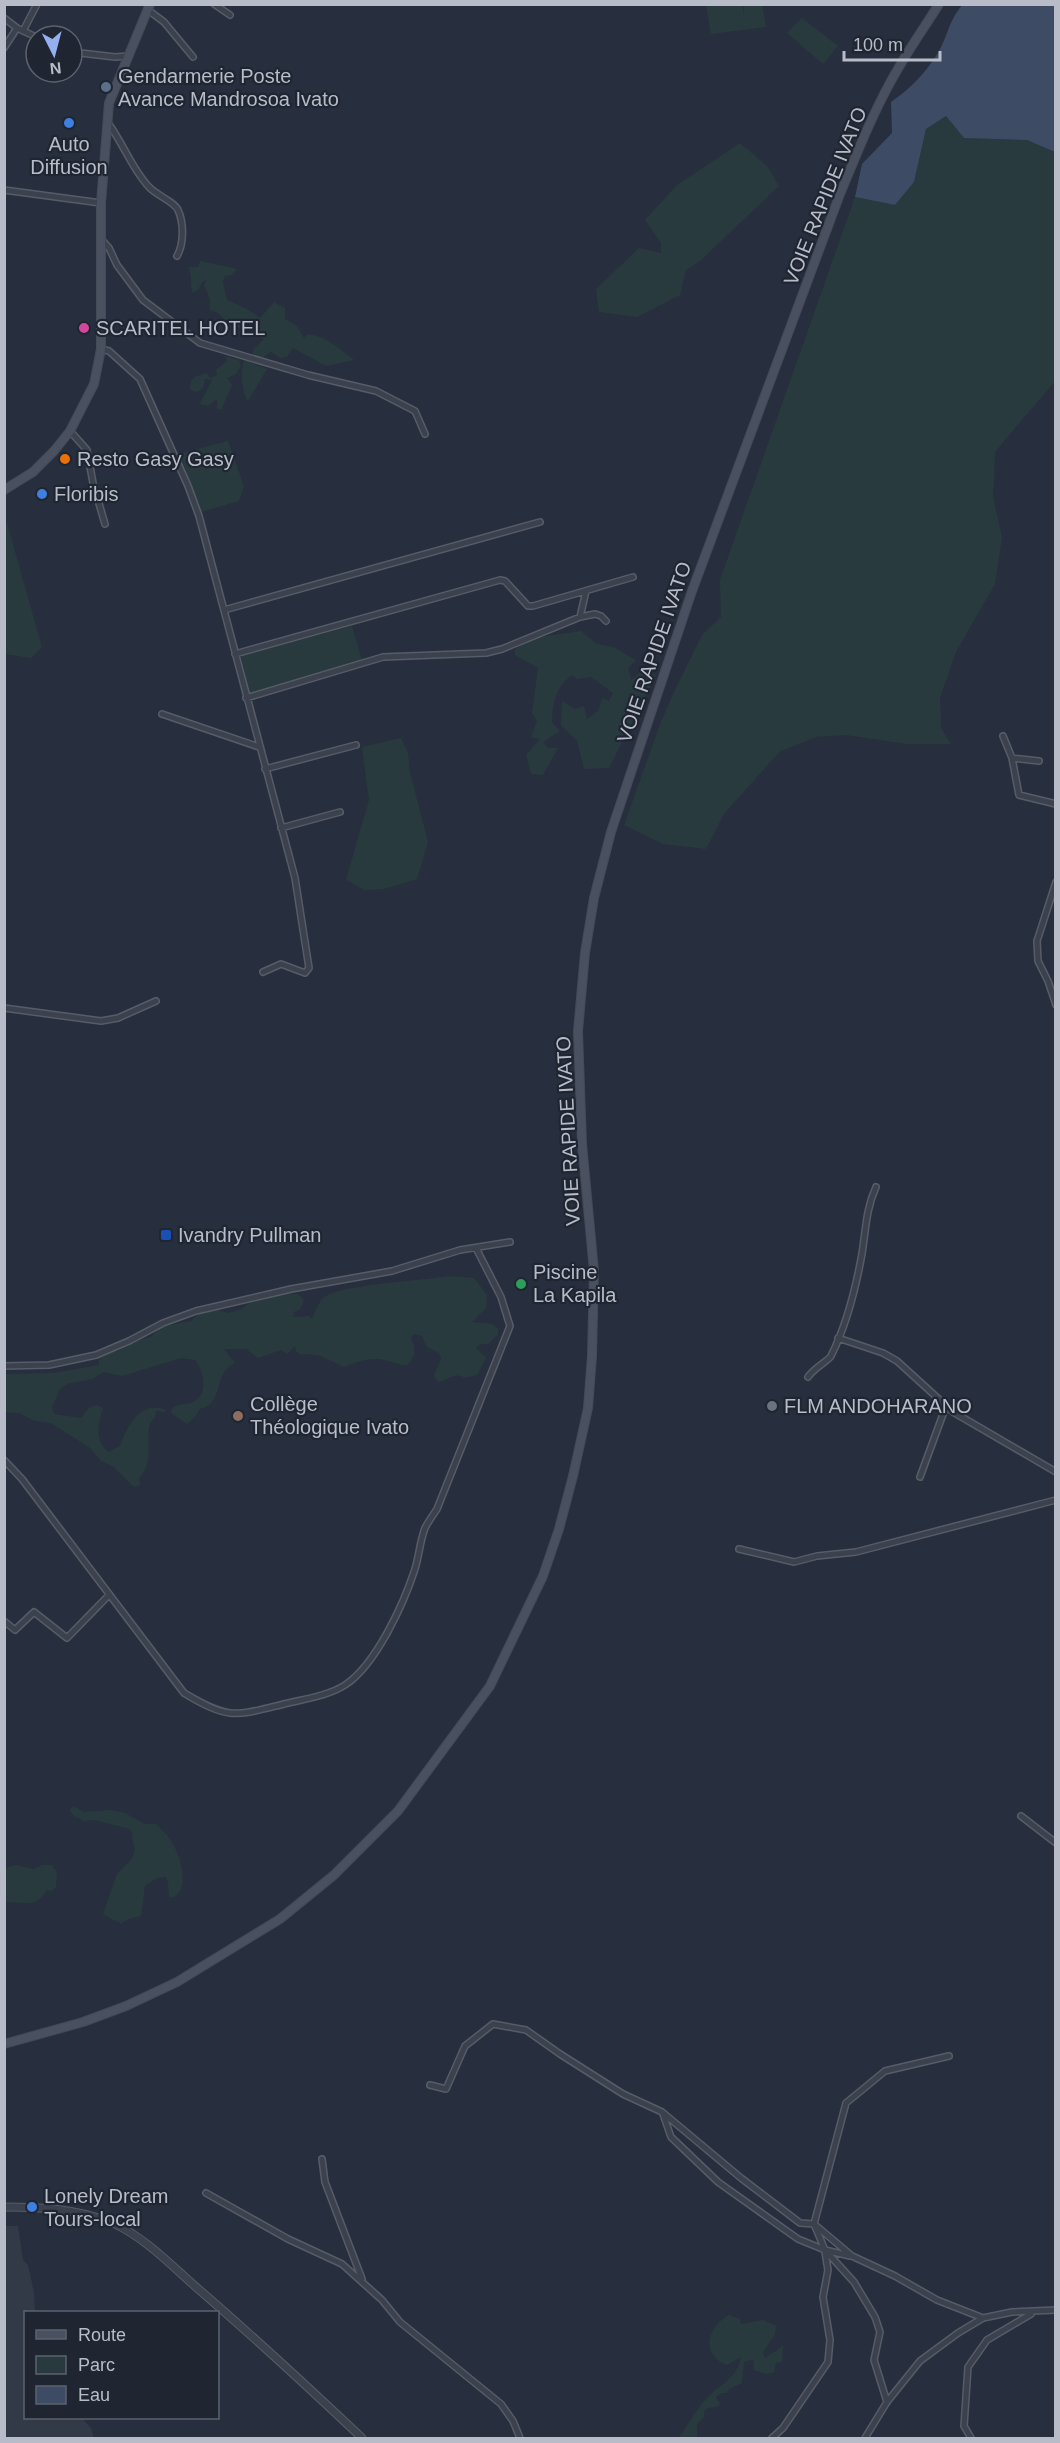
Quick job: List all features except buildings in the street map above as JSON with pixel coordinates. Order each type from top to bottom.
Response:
[{"type":"main road","name":"VOIE RAPIDE IVATO","points":[[4,2044],[83,2022],[154,1994],[280,1919],[314,1892],[398,1811],[490,1686],[535,1593],[559,1529],[588,1408],[594,1271],[582,1144],[578,1031],[589,924],[610,832],[692,591],[840,194],[886,90],[898,67],[939,4]]},
{"type":"main road","points":[[4,490],[33,472],[70,431],[94,384],[100,349],[101,203],[109,103],[149,7]]},
{"type":"street","points":[[4,48],[38,4]]},
{"type":"street","points":[[214,4],[230,15]]},
{"type":"street","points":[[149,7],[193,57]]},
{"type":"street","points":[[4,18],[24,31]]},
{"type":"street","points":[[84,53],[128,56]]},
{"type":"street","points":[[107,122],[147,185],[160,198],[174,204],[178,210],[183,246],[177,256]]},
{"type":"street","points":[[4,190],[101,203]]},
{"type":"street","points":[[101,239],[109,248],[117,265],[144,300],[200,343],[308,375],[376,391],[415,411],[425,434]]},
{"type":"street","points":[[100,349],[109,351],[140,379],[188,486],[199,516],[295,878],[309,968],[305,974],[281,964],[263,972]]},
{"type":"street","points":[[70,431],[87,450],[93,483],[105,524]]},
{"type":"street","points":[[224,610],[540,522]]},
{"type":"street","points":[[234,654],[500,580],[505,581],[528,606],[633,577]]},
{"type":"street","points":[[580,617],[586,591]]},
{"type":"street","points":[[246,698],[383,657],[486,653],[502,649],[580,617],[595,614],[606,621]]},
{"type":"street","points":[[162,714],[259,747]]},
{"type":"street","points":[[1003,736],[1012,758],[1019,795],[1023,798],[1056,804]]},
{"type":"street","points":[[265,769],[356,745]]},
{"type":"street","points":[[1012,758],[1039,761]]},
{"type":"street","points":[[281,828],[340,812]]},
{"type":"street","points":[[1056,882],[1037,941],[1038,961],[1056,1005]]},
{"type":"street","points":[[4,1008],[101,1021],[118,1018],[156,1001]]},
{"type":"street","points":[[808,1377],[816,1366],[830,1359],[849,1311],[861,1258],[868,1205],[876,1186]]},
{"type":"street","points":[[4,1366],[49,1365],[96,1355],[162,1323],[196,1311],[291,1289],[392,1271],[460,1250],[510,1242]]},
{"type":"street","points":[[4,1460],[22,1479],[184,1693],[210,1709],[230,1714],[250,1712],[323,1694],[343,1686],[361,1673],[370,1662],[403,1598],[415,1568],[425,1528],[437,1509],[510,1326],[501,1297],[476,1248]]},
{"type":"street","points":[[838,1338],[883,1353],[897,1361],[946,1406],[1056,1472]]},
{"type":"street","points":[[920,1477],[946,1406]]},
{"type":"street","points":[[739,1549],[794,1562],[817,1556],[856,1552],[1056,1500]]},
{"type":"street","points":[[4,1621],[17,1630],[34,1612],[67,1638],[109,1595]]},
{"type":"street","points":[[1021,1816],[1056,1843]]},
{"type":"street","points":[[430,2085],[446,2089],[465,2046],[493,2024],[526,2030],[623,2094],[662,2112],[741,2178],[800,2223],[814,2224],[852,2256]]},
{"type":"street","points":[[772,2439],[783,2428],[828,2362],[830,2340],[823,2297],[828,2270],[825,2250],[814,2224],[846,2103],[885,2070],[949,2056]]},
{"type":"street","points":[[662,2112],[671,2137],[718,2182],[798,2239],[825,2250],[852,2256],[895,2276],[937,2300],[983,2318]]},
{"type":"street","points":[[322,2159],[325,2182],[362,2281]]},
{"type":"street","points":[[206,2193],[288,2240],[342,2264],[362,2281],[400,2322],[501,2404],[513,2421],[520,2439]]},
{"type":"street","points":[[4,2207],[68,2210],[89,2215],[124,2229],[152,2248],[251,2334],[362,2439]]},
{"type":"street","points":[[825,2250],[854,2282],[874,2317],[880,2332],[874,2360],[887,2402]]},
{"type":"street","points":[[865,2439],[887,2402],[920,2361],[983,2318],[1012,2312],[1032,2313],[1056,2310]]},
{"type":"street","points":[[971,2439],[964,2426],[968,2367],[987,2340],[1032,2313]]},
{"type":"shaded area","points":[[4,2226],[18,2226],[23,2260],[28,2265],[34,2292],[35,2311],[24,2311],[24,2419],[83,2419],[91,2428],[94,2438],[5,2438]]},
{"type":"green space","points":[[706,5],[743,5],[744,17],[744,5],[762,5],[766,27],[711,34]]},
{"type":"green space","points":[[802,18],[838,46],[823,64],[787,33]]},
{"type":"green space","points":[[946,116],[964,138],[1027,140],[1055,152],[1055,381],[995,452],[993,497],[1002,538],[995,584],[956,652],[940,698],[941,728],[951,744],[907,744],[846,735],[816,737],[779,752],[724,814],[706,849],[663,844],[624,825],[674,692],[702,635],[721,617],[720,580],[855,197],[895,205],[914,182],[926,129]]},
{"type":"green space","points":[[740,143],[768,167],[779,186],[700,261],[686,270],[680,295],[637,317],[599,312],[596,289],[639,248],[661,253],[661,243],[645,220],[677,185]]},
{"type":"green space","points":[[200,261],[237,269],[231,275],[225,276],[223,282],[227,300],[260,318],[274,302],[285,308],[285,319],[297,326],[304,338],[307,334],[320,337],[354,360],[326,366],[293,348],[287,357],[280,358],[271,352],[260,359],[253,356],[253,350],[264,339],[228,323],[218,313],[210,310],[210,300],[204,285],[207,280],[192,293],[188,267],[198,267]]},
{"type":"green space","points":[[226,356],[239,360],[241,366],[236,374],[227,378],[232,385],[221,410],[217,409],[217,399],[208,406],[200,404],[212,380],[205,379],[203,388],[197,392],[190,390],[191,381],[206,373],[210,378],[217,375],[216,370],[227,361]]},
{"type":"green space","points":[[244,360],[267,369],[248,401],[242,381]]},
{"type":"green space","points":[[228,441],[244,486],[239,501],[201,512],[178,454]]},
{"type":"green space","points":[[4,513],[42,647],[31,658],[5,654]]},
{"type":"green space","points":[[352,626],[362,660],[250,694],[241,656]]},
{"type":"green space","points":[[581,631],[597,644],[613,647],[636,660],[628,668],[631,680],[645,669],[656,675],[609,768],[584,769],[577,740],[561,726],[562,701],[575,709],[584,706],[587,719],[598,711],[602,698],[609,701],[613,693],[591,677],[577,679],[572,675],[558,690],[554,702],[552,723],[560,731],[543,742],[548,748],[558,748],[543,775],[531,774],[526,755],[540,739],[531,737],[537,721],[532,713],[538,668],[515,655],[515,649],[532,638]]},
{"type":"green space","points":[[401,738],[408,753],[410,773],[428,842],[417,879],[384,889],[365,890],[346,880],[369,800],[362,747]]},
{"type":"green space","points":[[448,1276],[474,1278],[487,1295],[486,1308],[472,1322],[492,1324],[498,1328],[498,1335],[488,1344],[481,1344],[476,1348],[486,1358],[477,1375],[464,1378],[454,1376],[438,1382],[434,1376],[441,1358],[439,1353],[426,1346],[422,1336],[414,1334],[411,1338],[414,1355],[407,1365],[371,1359],[344,1367],[318,1355],[300,1354],[296,1351],[295,1346],[287,1354],[281,1350],[258,1358],[246,1349],[224,1349],[235,1363],[227,1368],[221,1377],[211,1404],[200,1409],[187,1424],[171,1413],[171,1410],[179,1405],[193,1402],[201,1394],[203,1376],[195,1360],[181,1358],[122,1376],[104,1372],[92,1379],[67,1384],[60,1389],[52,1407],[54,1414],[81,1418],[90,1407],[97,1405],[103,1408],[99,1437],[108,1452],[120,1446],[131,1423],[142,1412],[149,1408],[166,1410],[156,1411],[151,1423],[145,1470],[139,1478],[140,1485],[134,1487],[114,1467],[101,1461],[90,1448],[51,1423],[35,1421],[19,1413],[5,1412],[4,1374],[53,1373],[99,1365],[99,1357],[108,1352],[118,1351],[151,1337],[160,1327],[191,1321],[202,1311],[218,1310],[228,1313],[242,1309],[252,1301],[278,1294],[298,1294],[304,1300],[300,1309],[294,1312],[293,1317],[309,1316],[312,1319],[321,1300],[332,1293],[363,1286]]},
{"type":"green space","points":[[73,1806],[84,1812],[110,1810],[125,1813],[145,1824],[156,1824],[169,1838],[180,1860],[183,1878],[179,1893],[173,1898],[169,1896],[166,1877],[157,1878],[145,1886],[141,1916],[128,1919],[121,1924],[103,1914],[117,1874],[132,1859],[135,1850],[133,1835],[130,1829],[94,1820],[84,1821],[74,1816],[70,1810]]},
{"type":"green space","points":[[16,1865],[34,1869],[42,1865],[52,1865],[57,1872],[56,1887],[52,1891],[47,1890],[33,1902],[5,1902],[5,1868]]},
{"type":"green space","points":[[729,2315],[740,2319],[741,2324],[763,2320],[776,2326],[775,2334],[763,2352],[765,2358],[783,2346],[782,2362],[776,2363],[774,2372],[766,2374],[754,2370],[753,2359],[744,2362],[742,2383],[716,2397],[720,2404],[717,2407],[704,2411],[704,2417],[697,2424],[697,2438],[678,2438],[702,2404],[732,2376],[739,2365],[741,2357],[727,2365],[713,2355],[710,2348],[710,2340],[716,2326]]},
{"type":"water","points":[[963,4],[1055,5],[1055,152],[1027,140],[964,138],[946,116],[926,129],[914,182],[895,205],[855,197],[862,164],[892,133],[891,102],[912,86],[929,66],[939,51],[954,16]]},
{"type":"place","name":"Gendarmerie Poste Avance Mandrosoa Ivato","points":[[106,87]]},
{"type":"place","name":"Auto Diffusion","points":[[69,123]]},
{"type":"place","name":"SCARITEL HOTEL","points":[[84,328]]},
{"type":"place","name":"Resto Gasy Gasy","points":[[65,459]]},
{"type":"place","name":"Floribis","points":[[42,494]]},
{"type":"place","name":"Ivandry Pullman","points":[[166,1235]]},
{"type":"place","name":"Piscine La Kapila","points":[[521,1284]]},
{"type":"place","name":"FLM ANDOHARANO","points":[[772,1406]]},
{"type":"place","name":"Collège Théologique Ivato","points":[[238,1416]]},
{"type":"place","name":"Lonely Dream Tours-local","points":[[32,2207]]}]
